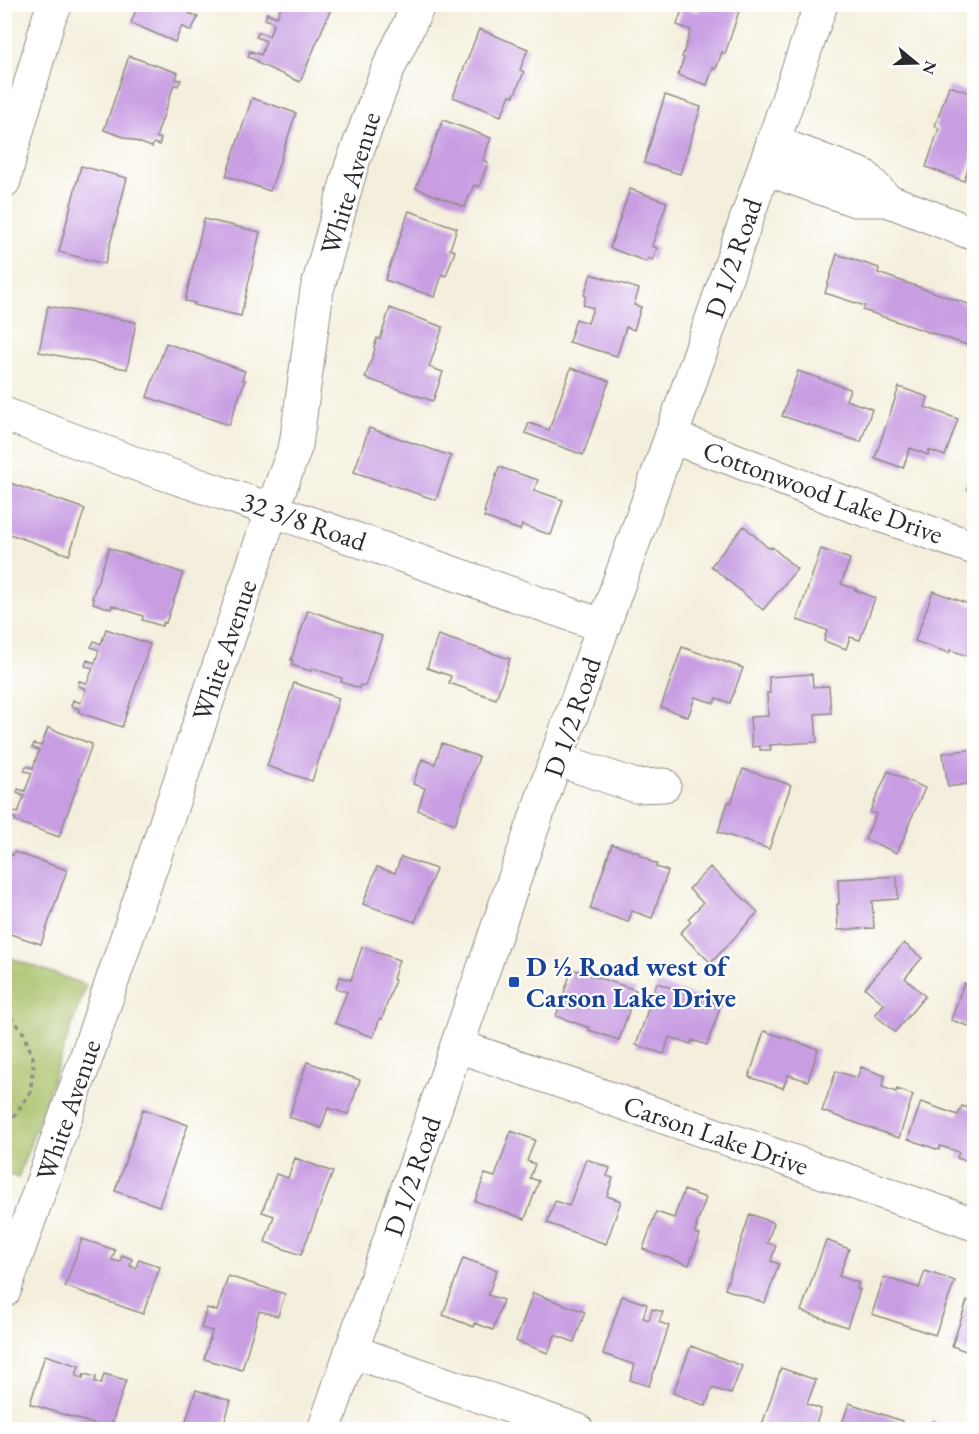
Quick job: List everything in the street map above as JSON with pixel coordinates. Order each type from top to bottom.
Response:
[{"type":"street","points":[[4,181],[49,18],[56,4]]},
{"type":"street","name":"White Avenue","points":[[4,1291],[296,445],[318,290],[352,164],[388,69],[419,4]]},
{"type":"street","name":"D 1/2 Road","points":[[324,1430],[821,4]]},
{"type":"street","points":[[768,155],[864,176],[887,200],[975,234]]},
{"type":"street","name":"32 3/8 Road","points":[[4,414],[139,465],[604,626]]},
{"type":"street","name":"Cottonwood Lake Drive","points":[[671,437],[834,499],[975,548]]},
{"type":"street","points":[[556,759],[636,786],[664,785]]},
{"type":"street","name":"Carson Lake Drive","points":[[458,1046],[975,1224]]},
{"type":"street","points":[[351,1352],[577,1430]]},
{"type":"path","points":[[4,1010],[23,1032],[34,1061],[30,1093],[15,1115],[4,1123]]},
{"type":"green space","points":[[5,956],[86,985],[18,1178],[5,1173]]},
{"type":"building","points":[[138,4],[192,4],[189,13],[198,17],[191,31],[182,26],[175,42],[131,23]]},
{"type":"building","points":[[282,4],[333,4],[300,82],[248,57],[250,51],[261,55],[266,41],[256,37],[259,32],[269,36],[274,23],[265,19],[267,13],[277,17]]},
{"type":"building","points":[[701,5],[721,5],[739,11],[725,54],[722,52],[707,85],[678,75],[691,30],[677,25],[683,7],[698,12]]},
{"type":"building","points":[[479,29],[528,49],[520,70],[524,72],[514,96],[510,95],[501,116],[453,97]]},
{"type":"building","points":[[129,56],[178,73],[176,79],[181,80],[178,86],[174,85],[156,137],[161,139],[159,145],[154,143],[152,147],[104,130]]},
{"type":"building","points":[[949,86],[974,94],[974,150],[964,181],[926,167],[939,128],[935,126]]},
{"type":"building","points":[[665,95],[701,107],[680,174],[644,163]]},
{"type":"building","points":[[252,98],[296,113],[270,191],[226,176]]},
{"type":"building","points":[[443,120],[491,138],[483,160],[488,162],[479,187],[474,185],[465,207],[416,188]]},
{"type":"building","points":[[81,166],[127,178],[105,264],[59,252]]},
{"type":"building","points":[[630,189],[667,202],[652,246],[657,248],[653,260],[648,258],[647,262],[610,248]]},
{"type":"building","points":[[409,211],[457,228],[450,249],[455,251],[446,276],[442,274],[435,297],[385,280]]},
{"type":"building","points":[[204,219],[260,232],[241,316],[185,301]]},
{"type":"building","points":[[837,254],[879,268],[878,273],[974,306],[974,344],[968,342],[967,345],[863,310],[865,306],[825,293]]},
{"type":"building","points":[[591,274],[639,289],[634,305],[641,307],[634,330],[626,327],[617,356],[569,342],[576,319],[588,323],[593,308],[583,305]]},
{"type":"building","points":[[48,306],[136,322],[127,369],[39,352]]},
{"type":"building","points":[[390,308],[443,327],[429,367],[443,372],[433,401],[365,378],[377,338],[380,339]]},
{"type":"building","points":[[166,343],[245,371],[242,379],[245,380],[229,425],[147,397]]},
{"type":"building","points":[[571,368],[609,381],[583,455],[525,433],[529,423],[549,430]]},
{"type":"building","points":[[798,371],[850,389],[846,400],[872,409],[861,442],[782,416]]},
{"type":"building","points":[[899,387],[928,397],[925,407],[958,419],[945,456],[929,450],[928,455],[910,448],[903,468],[875,458]]},
{"type":"building","points":[[369,428],[451,456],[436,500],[354,472]]},
{"type":"building","points":[[499,467],[538,480],[534,490],[563,500],[551,535],[522,525],[520,530],[484,517]]},
{"type":"building","points":[[974,468],[974,492],[967,489]]},
{"type":"building","points":[[4,481],[85,509],[69,555],[4,532]]},
{"type":"building","points":[[744,526],[768,548],[772,547],[797,569],[763,610],[711,566]]},
{"type":"building","points":[[109,548],[183,573],[166,623],[164,622],[162,626],[142,620],[143,616],[112,605],[111,609],[93,603],[92,598]]},
{"type":"building","points":[[821,549],[850,559],[841,584],[875,598],[860,640],[850,637],[846,649],[824,641],[827,630],[797,620]]},
{"type":"building","points":[[933,591],[974,606],[974,658],[950,650],[949,653],[915,641]]},
{"type":"building","points":[[308,610],[382,636],[365,686],[360,685],[359,688],[341,682],[342,678],[312,668],[311,671],[291,665]]},
{"type":"building","points":[[106,629],[150,644],[122,727],[78,712],[79,709],[71,706],[73,700],[81,703],[86,689],[78,686],[79,681],[87,683],[93,668],[85,666],[87,660],[95,663],[99,650],[91,647],[94,641],[101,644]]},
{"type":"building","points":[[438,635],[510,659],[496,699],[449,683],[451,676],[427,668]]},
{"type":"building","points":[[682,647],[743,668],[730,703],[716,698],[714,703],[695,697],[688,717],[661,707]]},
{"type":"building","points":[[812,674],[813,687],[829,686],[831,713],[815,714],[817,742],[770,745],[771,750],[760,750],[760,746],[752,747],[750,717],[768,716],[769,677]]},
{"type":"building","points":[[294,683],[339,698],[312,781],[267,766]]},
{"type":"building","points":[[48,728],[92,744],[59,837],[15,821],[16,819],[9,816],[11,811],[18,813],[24,796],[17,793],[18,789],[25,791],[32,773],[24,771],[26,766],[33,768],[39,750],[32,748],[34,744],[41,746]]},
{"type":"building","points":[[442,743],[479,757],[455,824],[418,810],[425,788],[413,784],[422,759],[435,764]]},
{"type":"building","points":[[974,749],[974,783],[948,787],[943,753]]},
{"type":"building","points":[[743,769],[791,785],[769,849],[718,832]]},
{"type":"building","points":[[888,771],[925,788],[897,853],[865,839],[876,814],[870,812]]},
{"type":"building","points":[[612,844],[640,853],[639,855],[657,864],[656,867],[668,871],[652,918],[632,911],[628,922],[590,909]]},
{"type":"building","points":[[14,852],[67,870],[41,944],[4,932],[4,878],[6,873],[4,873],[4,868],[9,854],[13,855]]},
{"type":"building","points":[[401,857],[436,869],[415,922],[363,904],[377,867],[395,873]]},
{"type":"building","points":[[710,867],[758,912],[711,963],[680,933],[691,922],[688,919],[703,903],[689,889]]},
{"type":"building","points":[[897,876],[898,899],[872,901],[874,928],[838,930],[838,879]]},
{"type":"building","points":[[904,943],[922,958],[905,978],[925,996],[895,1032],[875,1015],[884,1004],[865,988]]},
{"type":"building","points":[[362,947],[399,960],[382,1019],[380,1018],[373,1037],[335,1023],[347,992],[336,988],[340,977],[351,980]]},
{"type":"building","points":[[572,969],[636,990],[619,1040],[556,1016]]},
{"type":"building","points":[[657,983],[721,1005],[707,1045],[692,1040],[691,1044],[669,1037],[664,1054],[636,1045]]},
{"type":"building","points":[[964,983],[974,987],[974,1028],[951,1020]]},
{"type":"building","points":[[764,1031],[818,1049],[808,1081],[788,1075],[783,1088],[749,1077]]},
{"type":"building","points":[[307,1062],[360,1080],[348,1114],[328,1108],[321,1128],[289,1117]]},
{"type":"building","points":[[861,1067],[885,1076],[882,1087],[896,1092],[897,1089],[913,1095],[899,1138],[822,1111],[836,1071],[857,1078]]},
{"type":"building","points":[[921,1102],[958,1115],[962,1106],[974,1110],[974,1163],[957,1158],[959,1152],[940,1146],[939,1150],[908,1139]]},
{"type":"building","points":[[143,1109],[188,1125],[159,1206],[115,1191]]},
{"type":"building","points":[[511,1131],[535,1140],[527,1161],[535,1164],[530,1178],[539,1181],[525,1219],[475,1201],[485,1174],[495,1177]]},
{"type":"building","points":[[295,1158],[333,1172],[301,1255],[265,1242],[274,1216],[262,1212],[276,1174],[288,1178]]},
{"type":"building","points":[[586,1159],[610,1168],[607,1176],[613,1178],[607,1196],[621,1201],[606,1244],[547,1223],[555,1201],[569,1206]]},
{"type":"building","points":[[684,1190],[706,1198],[696,1226],[695,1233],[700,1235],[689,1265],[643,1249],[656,1212],[674,1218]]},
{"type":"building","points":[[750,1214],[774,1223],[767,1243],[776,1245],[771,1261],[779,1264],[765,1303],[725,1289]]},
{"type":"building","points":[[82,1239],[115,1250],[112,1260],[120,1262],[122,1255],[132,1259],[130,1266],[136,1268],[139,1259],[160,1267],[143,1314],[65,1286]]},
{"type":"building","points":[[826,1240],[849,1249],[839,1276],[859,1283],[857,1289],[860,1290],[847,1327],[801,1311]]},
{"type":"building","points":[[463,1258],[497,1270],[488,1295],[503,1300],[493,1330],[475,1323],[474,1327],[443,1315]]},
{"type":"building","points":[[925,1271],[955,1281],[935,1335],[872,1314],[884,1277],[919,1288]]},
{"type":"building","points":[[228,1276],[285,1294],[278,1316],[259,1311],[242,1370],[204,1359],[212,1331],[201,1328],[207,1308],[217,1311]]},
{"type":"building","points":[[533,1293],[585,1312],[574,1342],[555,1335],[548,1353],[516,1341]]},
{"type":"building","points":[[622,1296],[647,1304],[643,1318],[649,1320],[652,1309],[663,1312],[659,1322],[669,1326],[649,1386],[630,1380],[635,1365],[603,1354]]},
{"type":"building","points":[[967,1301],[974,1303],[974,1354],[952,1346]]},
{"type":"building","points":[[691,1346],[742,1366],[731,1394],[712,1388],[706,1406],[673,1393]]},
{"type":"building","points":[[45,1355],[79,1366],[76,1376],[83,1378],[84,1374],[96,1377],[95,1382],[101,1384],[104,1374],[126,1380],[110,1429],[30,1404]]},
{"type":"building","points":[[781,1368],[816,1380],[807,1404],[821,1409],[814,1430],[776,1430],[762,1425]]},
{"type":"building","points":[[196,1390],[231,1401],[222,1430],[183,1430]]},
{"type":"building","points":[[849,1403],[902,1421],[899,1430],[840,1430]]},
{"type":"building","points":[[933,1421],[955,1429],[955,1430],[930,1430]]},
{"type":"place","name":"D ½ Road west of Carson Lake Drive","points":[[514,982]]}]
